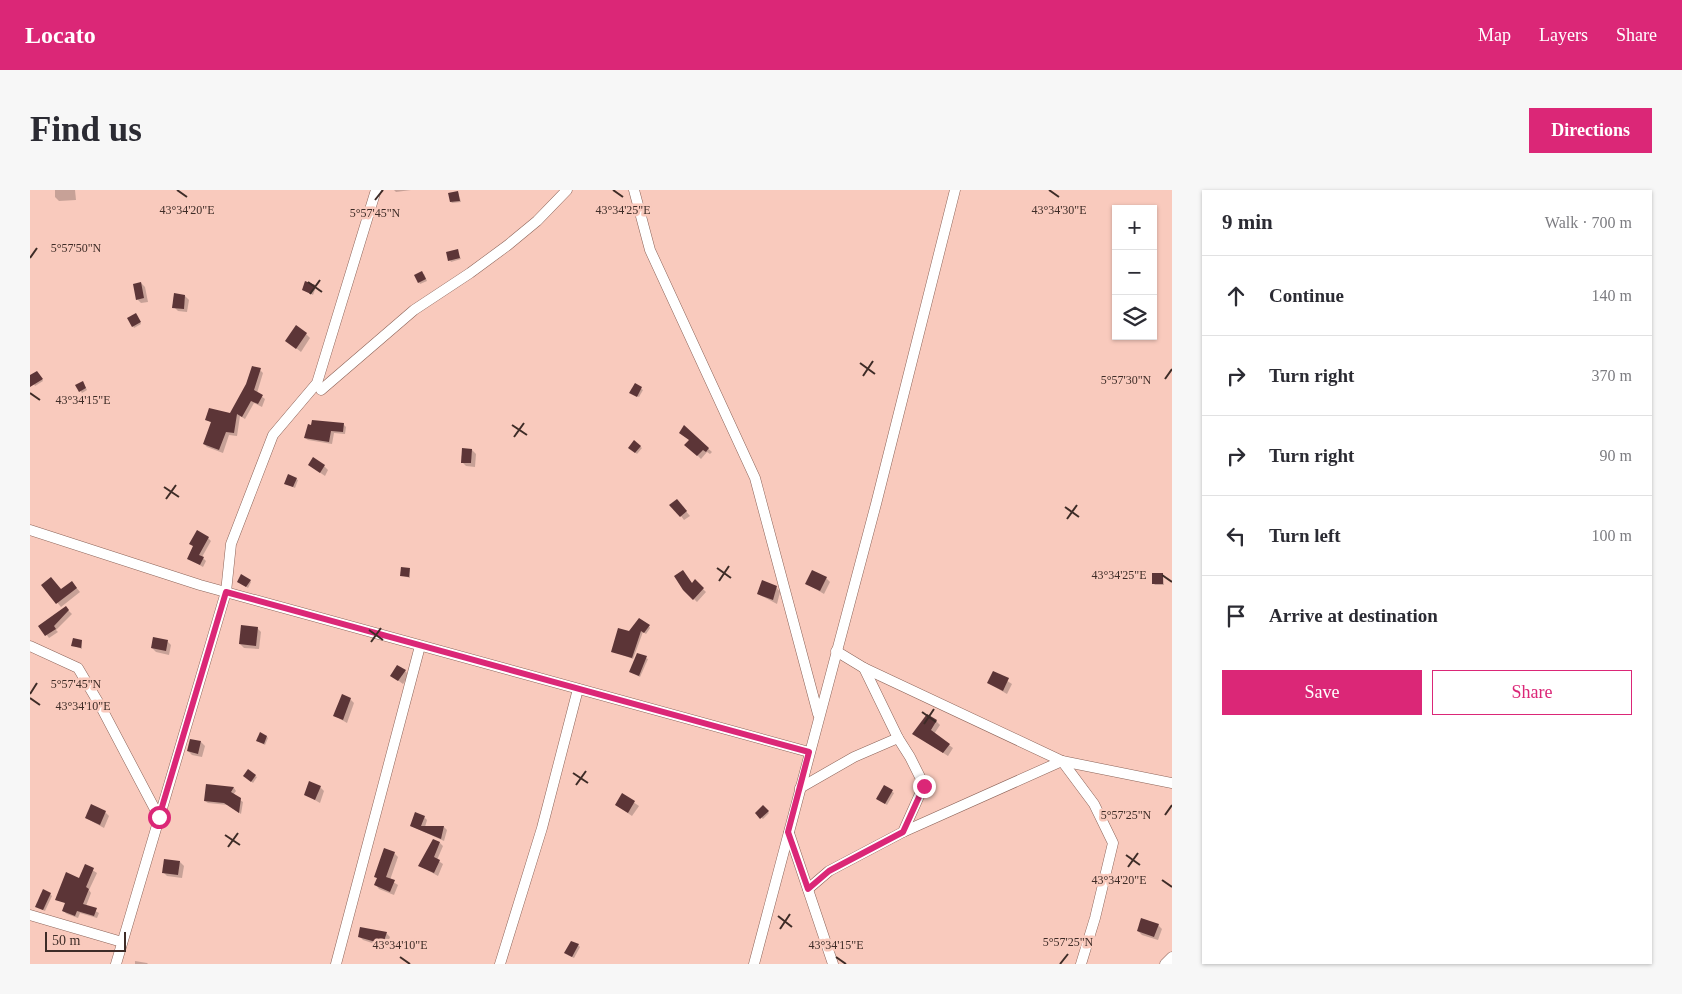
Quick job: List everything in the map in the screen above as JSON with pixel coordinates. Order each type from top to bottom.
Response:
[{"type":"street","points":[[116,964],[226,592],[231,544],[273,435],[317,383],[376,190]]},
{"type":"street","points":[[321,390],[414,310],[508,245],[537,221],[567,190]]},
{"type":"street","points":[[634,190],[650,250],[755,478],[819,715]]},
{"type":"street","points":[[754,964],[876,504],[955,190]]},
{"type":"street","points":[[30,530],[226,592],[809,752]]},
{"type":"street","points":[[30,646],[78,668],[101,707],[159,817]]},
{"type":"street","points":[[336,964],[420,646]]},
{"type":"street","points":[[836,651],[864,668],[1062,761],[1172,783]]},
{"type":"street","points":[[864,668],[924,786],[903,832]]},
{"type":"street","points":[[500,964],[542,828],[578,689]]},
{"type":"street","points":[[800,788],[854,757],[898,738]]},
{"type":"street","points":[[808,889],[829,871],[903,832],[1062,761]]},
{"type":"street","points":[[1062,761],[1094,804],[1114,843],[1081,964]]},
{"type":"street","points":[[788,832],[833,964]]},
{"type":"street","points":[[30,915],[122,942]]},
{"type":"street","points":[[1164,964],[1172,957]]},
{"type":"building","points":[[458,191],[460,201],[450,202],[448,193]]},
{"type":"building","points":[[458,249],[460,258],[448,261],[446,252]]},
{"type":"building","points":[[422,271],[426,279],[418,283],[414,275]]},
{"type":"building","points":[[305,281],[315,285],[311,294],[302,290]]},
{"type":"building","points":[[141,282],[144,298],[136,300],[133,284]]},
{"type":"building","points":[[174,293],[185,295],[184,309],[172,308]]},
{"type":"building","points":[[136,313],[141,322],[132,327],[127,318]]},
{"type":"building","points":[[296,325],[307,333],[296,349],[285,341]]},
{"type":"building","points":[[252,366],[261,368],[254,390],[263,395],[258,404],[251,401],[242,417],[237,414],[234,433],[226,432],[219,450],[203,444],[211,422],[205,420],[209,408],[230,413],[246,384]]},
{"type":"building","points":[[37,371],[43,379],[30,387],[30,375]]},
{"type":"building","points":[[83,381],[86,388],[79,392],[75,385]]},
{"type":"building","points":[[635,383],[642,387],[637,397],[629,393]]},
{"type":"building","points":[[312,420],[344,423],[343,432],[331,431],[329,442],[304,438],[308,424],[311,425]]},
{"type":"building","points":[[684,425],[709,448],[706,452],[703,450],[697,456],[684,445],[689,440],[679,433]]},
{"type":"building","points":[[634,440],[641,446],[635,453],[628,448]]},
{"type":"building","points":[[462,448],[472,449],[471,463],[461,463]]},
{"type":"building","points":[[313,457],[325,465],[320,473],[308,465]]},
{"type":"building","points":[[288,474],[297,478],[293,487],[284,484]]},
{"type":"building","points":[[677,499],[687,511],[680,517],[669,505]]},
{"type":"building","points":[[197,530],[209,537],[199,555],[204,557],[200,565],[187,559],[193,546],[189,544]]},
{"type":"building","points":[[401,567],[410,568],[409,577],[400,576]]},
{"type":"building","points":[[683,570],[692,583],[695,579],[704,588],[693,600],[683,590],[674,576]]},
{"type":"building","points":[[812,570],[827,577],[820,591],[805,584]]},
{"type":"building","points":[[1152,573],[1163,573],[1163,584],[1152,584]]},
{"type":"building","points":[[241,574],[251,580],[246,587],[237,582]]},
{"type":"building","points":[[51,577],[61,589],[72,581],[77,588],[56,604],[41,585]]},
{"type":"building","points":[[762,580],[777,586],[773,600],[757,594]]},
{"type":"building","points":[[66,606],[69,610],[54,626],[56,629],[45,636],[38,626]]},
{"type":"building","points":[[639,618],[650,625],[644,633],[641,631],[632,658],[611,652],[618,628],[629,631]]},
{"type":"building","points":[[241,625],[258,627],[256,646],[239,644]]},
{"type":"building","points":[[153,637],[168,640],[166,651],[151,648]]},
{"type":"building","points":[[73,638],[82,640],[81,648],[71,646]]},
{"type":"building","points":[[637,653],[647,656],[639,676],[629,672]]},
{"type":"building","points":[[397,665],[406,670],[398,681],[390,676]]},
{"type":"building","points":[[993,671],[1009,678],[1003,691],[987,683]]},
{"type":"building","points":[[342,694],[351,698],[343,720],[333,716]]},
{"type":"building","points":[[927,714],[937,720],[931,730],[950,744],[943,753],[912,734]]},
{"type":"building","points":[[260,732],[267,736],[264,744],[256,741]]},
{"type":"building","points":[[190,739],[201,741],[198,754],[187,751]]},
{"type":"building","points":[[248,769],[256,775],[251,782],[243,776]]},
{"type":"building","points":[[309,781],[321,786],[315,800],[304,795]]},
{"type":"building","points":[[206,784],[234,787],[231,792],[241,798],[239,813],[224,803],[204,801]]},
{"type":"building","points":[[884,785],[893,790],[885,804],[876,799]]},
{"type":"building","points":[[622,793],[635,801],[628,813],[615,805]]},
{"type":"building","points":[[91,804],[106,811],[100,825],[85,818]]},
{"type":"building","points":[[763,805],[769,811],[760,819],[755,813]]},
{"type":"building","points":[[415,812],[425,816],[421,826],[444,826],[441,839],[410,826]]},
{"type":"building","points":[[433,839],[440,842],[434,857],[440,860],[434,873],[418,866]]},
{"type":"building","points":[[384,848],[395,852],[386,877],[395,880],[390,892],[374,885],[377,878],[374,877]]},
{"type":"building","points":[[164,859],[180,861],[178,875],[162,873]]},
{"type":"building","points":[[85,864],[94,868],[86,887],[89,889],[83,904],[97,908],[94,916],[77,911],[75,916],[62,911],[65,903],[55,900],[66,872],[79,878]]},
{"type":"building","points":[[43,889],[51,893],[43,910],[35,907]]},
{"type":"building","points":[[1141,918],[1159,924],[1154,937],[1137,931]]},
{"type":"building","points":[[360,927],[387,932],[383,944],[358,937]]},
{"type":"building","points":[[571,941],[579,944],[572,957],[564,953]]},
{"type":"route","points":[[159,817],[226,592],[809,752],[788,832],[808,889],[829,871],[903,832],[924,786]]}]
